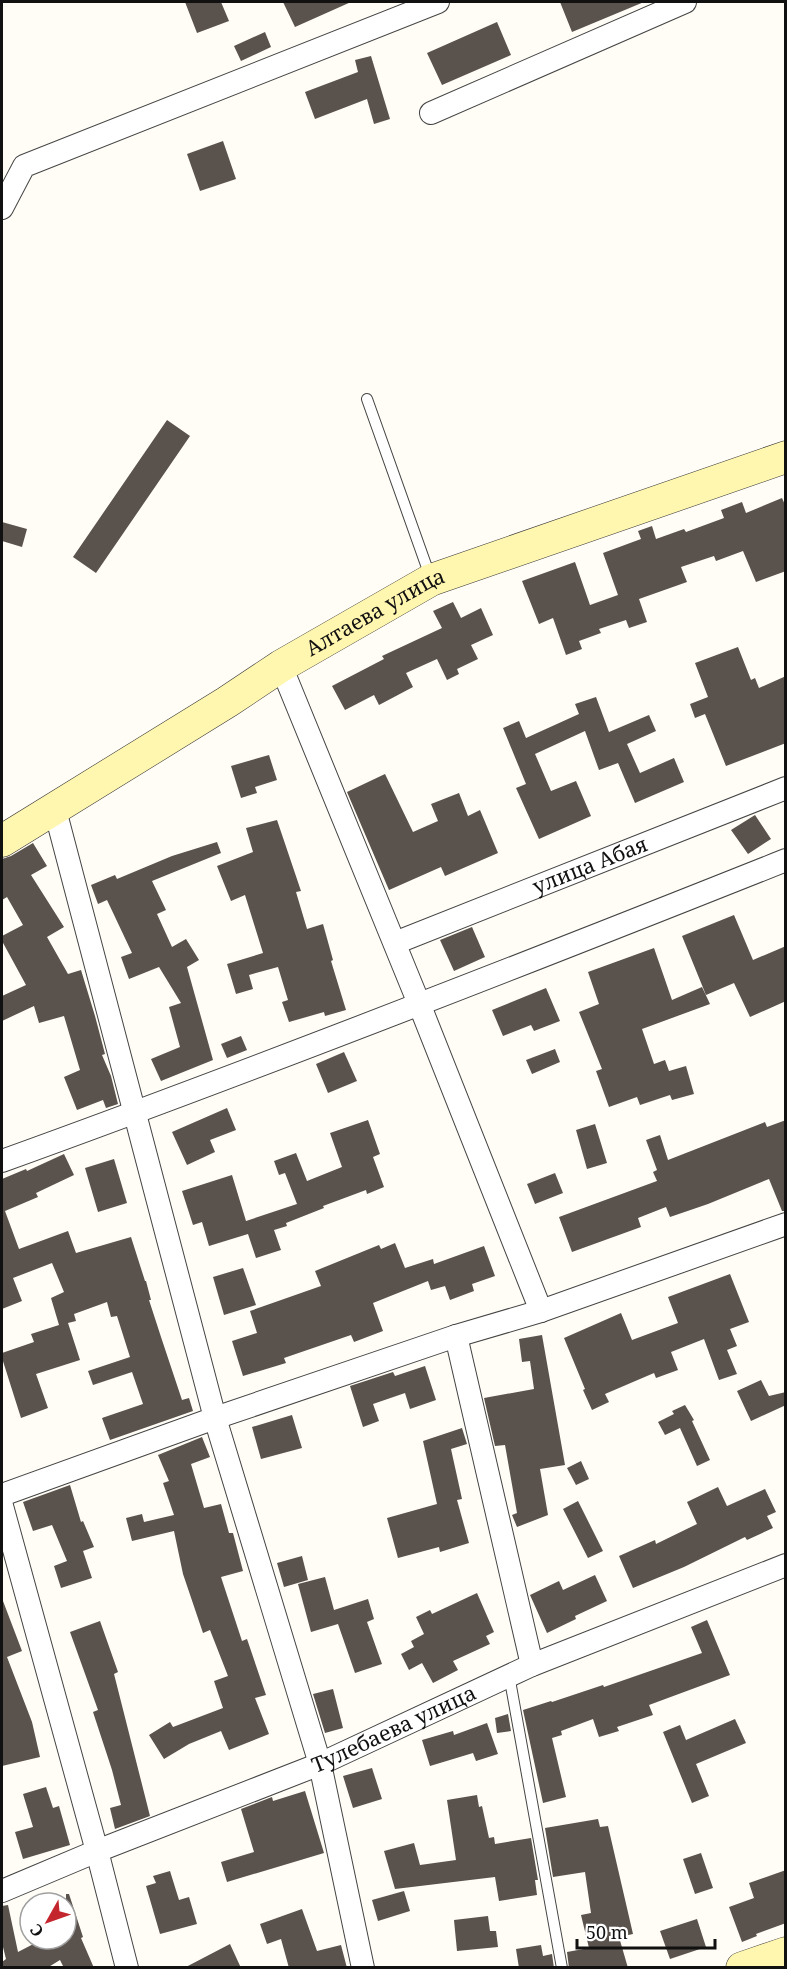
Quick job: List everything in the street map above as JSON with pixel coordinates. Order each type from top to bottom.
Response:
[{"type":"main road","name":"Алтаева улица","points":[[2,841],[228,702],[281,666],[432,580],[786,457]]},
{"type":"main road","points":[[742,1968],[786,1953]]},
{"type":"street","points":[[2,208],[24,166],[438,2]]},
{"type":"street","points":[[431,112],[685,2]]},
{"type":"street","points":[[281,666],[420,1006],[541,1311]]},
{"type":"street","name":"улица Абая","points":[[394,943],[786,788]]},
{"type":"street","points":[[54,810],[215,1418],[320,1764],[363,1968]]},
{"type":"street","points":[[2,1161],[420,1006],[786,860]]},
{"type":"street","points":[[2,1495],[215,1418],[456,1336],[541,1311],[786,1224]]},
{"type":"street","points":[[456,1336],[532,1665]]},
{"type":"street","points":[[2,1506],[127,1968]]},
{"type":"street","name":"Тулебаева улица","points":[[2,1891],[97,1851],[320,1764],[532,1665],[786,1565]]},
{"type":"lane","points":[[367,399],[432,580]]},
{"type":"lane","points":[[509,1675],[561,1968]]},
{"type":"building","points":[[185,2],[221,2],[229,21],[197,33]]},
{"type":"building","points":[[283,2],[351,2],[295,27]]},
{"type":"building","points":[[560,2],[644,2],[572,32]]},
{"type":"building","points":[[497,22],[511,55],[442,85],[427,53]]},
{"type":"building","points":[[265,32],[271,47],[241,61],[234,46]]},
{"type":"building","points":[[371,56],[390,119],[374,124],[367,99],[315,119],[305,92],[358,72],[355,60]]},
{"type":"building","points":[[223,141],[236,179],[200,191],[187,154]]},
{"type":"building","points":[[167,420],[190,436],[96,573],[73,557]]},
{"type":"building","points":[[782,498],[786,507],[786,571],[756,582],[743,551],[716,561],[714,556],[681,567],[687,582],[639,599],[647,622],[629,628],[626,620],[599,629],[601,633],[579,641],[582,649],[566,655],[553,618],[539,624],[522,581],[575,562],[590,605],[618,595],[603,553],[641,539],[638,531],[652,526],[656,539],[684,529],[686,532],[724,518],[721,510],[742,502],[746,513]]},
{"type":"building","points":[[2,522],[27,529],[22,547],[2,541]]},
{"type":"building","points":[[453,602],[461,618],[481,608],[493,635],[471,645],[478,659],[457,669],[459,674],[447,680],[437,659],[406,673],[413,687],[379,705],[374,695],[345,710],[332,686],[384,659],[382,656],[442,628],[433,611]]},
{"type":"building","points":[[738,647],[751,680],[755,678],[759,688],[786,676],[786,743],[726,766],[705,714],[695,718],[690,704],[708,697],[695,663]]},
{"type":"building","points":[[596,697],[609,732],[649,715],[656,731],[627,744],[640,773],[674,758],[684,782],[635,803],[618,763],[599,770],[585,731],[535,754],[551,791],[576,781],[591,816],[539,839],[516,788],[526,784],[503,728],[519,721],[526,738],[579,714],[575,704]]},
{"type":"building","points":[[269,755],[277,780],[255,787],[257,793],[241,798],[231,766]]},
{"type":"building","points":[[385,774],[413,832],[438,821],[431,804],[459,793],[468,816],[480,810],[498,853],[445,876],[441,867],[389,890],[347,792]]},
{"type":"building","points":[[755,815],[771,839],[748,854],[731,830]]},
{"type":"building","points":[[277,820],[301,891],[296,892],[307,929],[323,924],[333,960],[331,961],[346,1010],[325,1016],[324,1012],[289,1022],[282,1002],[288,1000],[278,967],[249,975],[253,989],[236,994],[227,964],[263,953],[245,895],[231,901],[217,866],[253,852],[246,828]]},
{"type":"building","points":[[217,842],[221,853],[152,881],[166,910],[157,914],[172,947],[186,939],[199,960],[187,967],[213,1060],[161,1081],[151,1059],[180,1047],[169,1007],[181,1003],[159,967],[129,979],[121,957],[132,953],[107,900],[98,904],[91,885],[115,875],[117,879],[172,856]]},
{"type":"building","points":[[33,843],[47,866],[31,875],[64,927],[47,937],[68,974],[81,970],[95,1016],[105,1054],[102,1055],[111,1076],[118,1104],[106,1108],[103,1100],[77,1110],[64,1077],[80,1070],[64,1016],[39,1023],[34,1006],[2,1021],[2,996],[26,985],[2,941],[2,936],[23,925],[7,897],[2,900],[2,859]]},
{"type":"building","points":[[734,915],[753,960],[786,946],[786,1001],[750,1017],[734,983],[706,995],[682,936]]},
{"type":"building","points":[[472,927],[485,957],[454,971],[440,940]]},
{"type":"building","points":[[654,948],[672,1000],[702,987],[710,1004],[642,1029],[654,1064],[665,1060],[669,1071],[686,1066],[694,1094],[672,1100],[670,1095],[640,1105],[637,1097],[609,1107],[596,1071],[602,1069],[579,1012],[599,1004],[588,972]]},
{"type":"building","points":[[546,988],[560,1021],[534,1031],[531,1025],[503,1036],[492,1010]]},
{"type":"building","points":[[241,1036],[247,1050],[227,1058],[221,1044]]},
{"type":"building","points":[[555,1049],[560,1062],[532,1074],[526,1060]]},
{"type":"building","points":[[344,1052],[357,1081],[328,1093],[316,1064]]},
{"type":"building","points":[[227,1108],[236,1130],[210,1140],[215,1152],[187,1165],[172,1132]]},
{"type":"building","points":[[368,1120],[380,1154],[373,1157],[384,1187],[367,1194],[366,1190],[323,1206],[324,1208],[274,1230],[281,1250],[256,1258],[248,1234],[209,1246],[202,1222],[193,1225],[182,1191],[232,1175],[246,1221],[297,1204],[285,1173],[279,1175],[274,1161],[296,1153],[307,1181],[342,1167],[330,1133]]},
{"type":"building","points":[[786,1120],[786,1211],[782,1211],[769,1179],[670,1217],[666,1207],[638,1218],[641,1227],[572,1252],[559,1217],[657,1181],[653,1172],[657,1170],[646,1140],[660,1135],[668,1160],[765,1122],[767,1127]]},
{"type":"building","points":[[595,1124],[607,1163],[587,1169],[576,1130]]},
{"type":"building","points":[[64,1154],[74,1175],[36,1193],[38,1197],[5,1211],[19,1249],[68,1231],[76,1253],[131,1237],[182,1400],[189,1398],[193,1411],[110,1440],[102,1418],[143,1404],[132,1372],[93,1385],[88,1371],[130,1357],[117,1316],[111,1317],[107,1302],[74,1314],[76,1321],[68,1323],[80,1360],[36,1374],[48,1408],[21,1418],[2,1358],[2,1353],[34,1342],[31,1334],[59,1325],[51,1298],[64,1292],[52,1263],[13,1278],[22,1301],[2,1309],[2,1179],[26,1169],[27,1171]]},
{"type":"building","points":[[114,1159],[127,1203],[98,1212],[85,1168]]},
{"type":"building","points":[[555,1173],[563,1193],[535,1204],[527,1184]]},
{"type":"building","points":[[395,1243],[405,1268],[433,1259],[434,1264],[484,1246],[495,1276],[472,1284],[474,1291],[450,1300],[445,1286],[431,1290],[428,1281],[373,1303],[383,1331],[354,1342],[351,1335],[284,1358],[286,1363],[243,1376],[232,1341],[257,1333],[250,1311],[321,1286],[315,1271],[379,1245],[381,1249]]},
{"type":"building","points":[[243,1268],[256,1305],[224,1315],[213,1277]]},
{"type":"building","points":[[730,1274],[749,1322],[730,1329],[737,1346],[727,1350],[737,1374],[719,1380],[704,1339],[671,1352],[678,1370],[656,1378],[654,1373],[605,1394],[609,1402],[592,1410],[564,1338],[621,1313],[632,1340],[678,1323],[668,1297]]},
{"type":"building","points":[[542,1335],[565,1465],[540,1469],[548,1515],[517,1527],[512,1515],[517,1513],[505,1445],[495,1446],[484,1398],[534,1389],[530,1361],[522,1362],[519,1339]]},
{"type":"building","points":[[425,1366],[436,1400],[410,1409],[405,1393],[373,1404],[379,1421],[363,1427],[350,1386],[393,1372],[395,1376]]},
{"type":"building","points":[[761,1380],[769,1396],[786,1392],[786,1405],[751,1421],[737,1391]]},
{"type":"building","points":[[685,1405],[694,1420],[692,1421],[710,1460],[697,1466],[680,1428],[665,1435],[658,1422],[674,1414],[672,1411]]},
{"type":"building","points":[[292,1415],[302,1448],[261,1459],[252,1427]]},
{"type":"building","points":[[462,1428],[467,1444],[451,1449],[462,1499],[457,1500],[469,1543],[440,1552],[439,1547],[398,1558],[387,1518],[437,1504],[423,1441]]},
{"type":"building","points":[[202,1437],[210,1457],[191,1464],[204,1508],[221,1504],[229,1533],[233,1533],[243,1571],[221,1577],[242,1641],[247,1639],[266,1695],[255,1698],[269,1734],[229,1750],[221,1731],[189,1744],[164,1759],[149,1735],[170,1722],[173,1727],[223,1708],[214,1681],[228,1676],[210,1630],[203,1633],[183,1574],[174,1531],[132,1541],[126,1518],[142,1514],[144,1522],[174,1515],[163,1483],[169,1481],[158,1455]]},
{"type":"building","points":[[581,1461],[589,1479],[576,1485],[567,1468]]},
{"type":"building","points":[[70,1485],[81,1522],[83,1521],[94,1547],[83,1551],[92,1578],[61,1588],[54,1566],[67,1561],[52,1525],[33,1531],[23,1502]]},
{"type":"building","points":[[718,1487],[727,1506],[765,1489],[776,1512],[767,1516],[773,1528],[747,1540],[745,1537],[684,1567],[633,1588],[619,1556],[655,1540],[656,1544],[697,1524],[687,1502]]},
{"type":"building","points":[[578,1501],[603,1551],[588,1558],[563,1509]]},
{"type":"building","points":[[302,1556],[308,1580],[284,1587],[277,1563]]},
{"type":"building","points":[[595,1575],[607,1601],[575,1616],[576,1619],[547,1633],[530,1595],[559,1581],[563,1590]]},
{"type":"building","points":[[325,1577],[334,1610],[368,1599],[374,1619],[367,1622],[382,1664],[355,1673],[338,1624],[311,1632],[298,1584]]},
{"type":"building","points":[[477,1593],[494,1632],[486,1636],[490,1644],[453,1661],[458,1670],[433,1683],[422,1663],[409,1670],[401,1654],[414,1647],[411,1641],[424,1634],[416,1617],[430,1610],[432,1614]]},
{"type":"building","points":[[3,1601],[22,1651],[7,1657],[32,1722],[40,1757],[2,1766]]},
{"type":"building","points":[[707,1620],[730,1675],[649,1705],[653,1715],[617,1727],[619,1731],[599,1737],[593,1719],[561,1731],[562,1735],[552,1738],[566,1797],[543,1803],[523,1710],[603,1685],[604,1687],[702,1653],[691,1627]]},
{"type":"building","points":[[100,1621],[118,1672],[114,1674],[150,1816],[115,1829],[110,1808],[121,1805],[93,1712],[98,1710],[70,1632]]},
{"type":"building","points":[[333,1689],[343,1728],[325,1733],[313,1694]]},
{"type":"building","points":[[508,1714],[511,1731],[497,1733],[495,1718]]},
{"type":"building","points":[[735,1719],[746,1743],[696,1764],[709,1796],[692,1803],[663,1732],[680,1725],[686,1740]]},
{"type":"building","points":[[487,1723],[498,1754],[476,1761],[473,1753],[430,1766],[422,1740],[453,1731],[454,1735]]},
{"type":"building","points":[[372,1768],[382,1799],[353,1808],[343,1776]]},
{"type":"building","points":[[46,1787],[53,1808],[59,1806],[70,1845],[23,1859],[15,1832],[33,1827],[23,1794]]},
{"type":"building","points":[[305,1791],[324,1853],[227,1882],[221,1862],[254,1852],[241,1809],[272,1797],[273,1801]]},
{"type":"building","points":[[477,1795],[479,1807],[482,1806],[489,1838],[494,1837],[495,1844],[531,1838],[538,1880],[535,1880],[537,1895],[499,1901],[495,1877],[395,1889],[384,1851],[414,1843],[420,1865],[456,1860],[447,1800]]},
{"type":"building","points":[[598,1819],[600,1827],[608,1826],[633,1934],[619,1937],[628,1968],[569,1968],[567,1952],[589,1948],[581,1915],[591,1913],[585,1872],[553,1877],[545,1828]]},
{"type":"building","points":[[701,1853],[713,1888],[695,1894],[683,1859]]},
{"type":"building","points":[[786,1870],[786,1923],[742,1942],[729,1907],[754,1898],[749,1883]]},
{"type":"building","points":[[170,1871],[179,1900],[189,1897],[197,1924],[160,1934],[146,1886],[156,1883],[153,1876]]},
{"type":"building","points":[[404,1891],[410,1911],[378,1921],[372,1900]]},
{"type":"building","points":[[8,1905],[18,1952],[78,1951],[78,1922],[83,1937],[81,1938],[94,1968],[64,1968],[60,1960],[47,1968],[2,1968],[2,1962],[6,1959],[2,1943],[2,1906]]},
{"type":"building","points":[[302,1909],[317,1951],[341,1945],[347,1968],[289,1968],[281,1939],[267,1944],[260,1924]]},
{"type":"building","points":[[488,1916],[490,1931],[496,1931],[498,1947],[457,1951],[454,1920]]},
{"type":"building","points":[[697,1919],[706,1947],[670,1959],[660,1931]]},
{"type":"building","points":[[230,1944],[241,1968],[184,1968]]},
{"type":"building","points":[[541,1945],[543,1956],[552,1954],[554,1968],[519,1968],[516,1949]]}]
